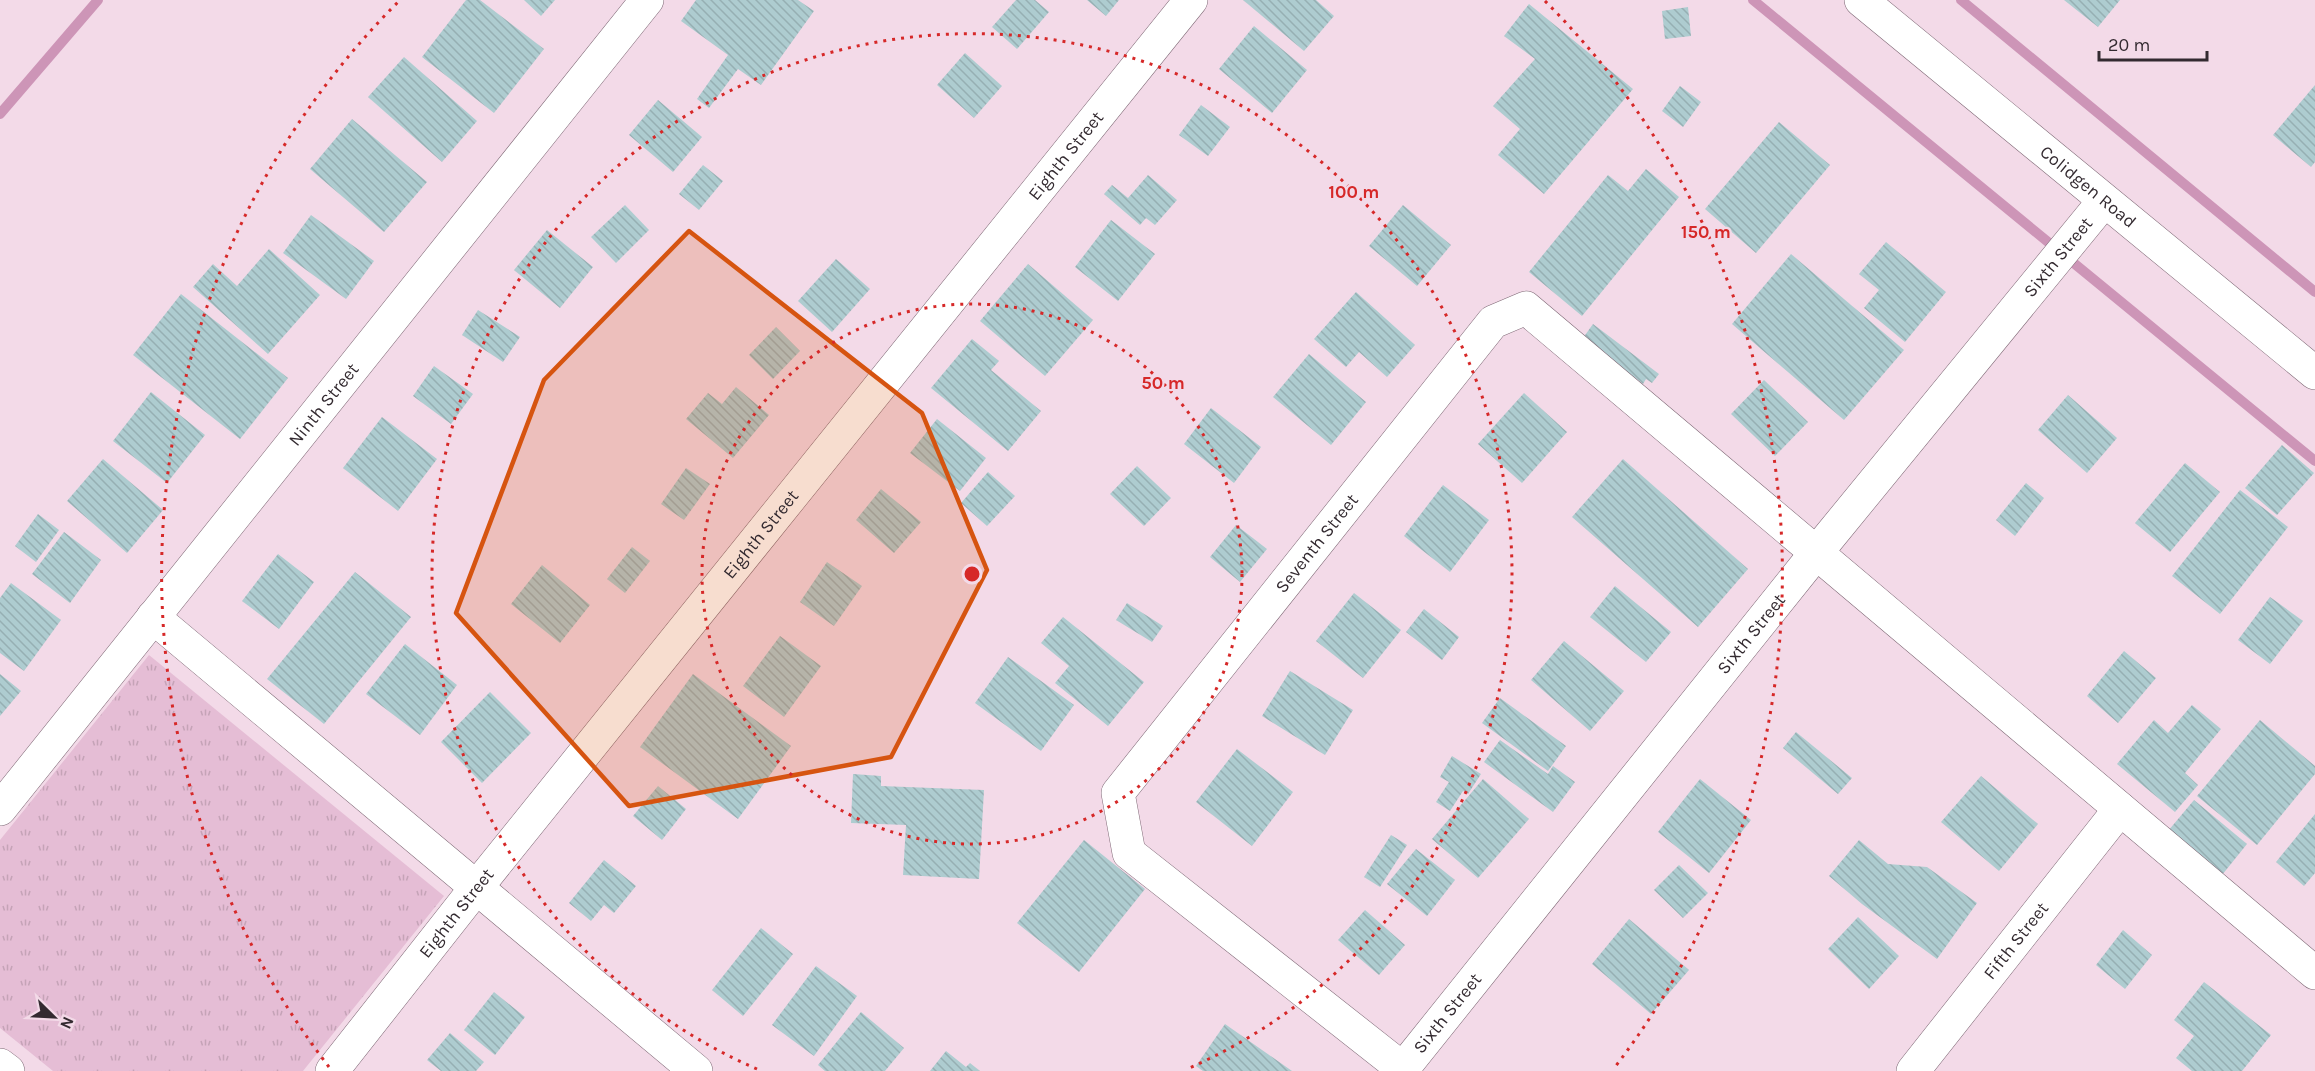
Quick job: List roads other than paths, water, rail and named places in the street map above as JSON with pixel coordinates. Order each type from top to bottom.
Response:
[{"type":"street","name":"Ninth Street","points":[[0,809],[647,0]]},
{"type":"street","name":"Eighth Street","points":[[332,1071],[476,888],[1191,0]]},
{"type":"street","name":"Colidgen Road","points":[[1861,0],[2315,373]]},
{"type":"street","name":"Sixth Street","points":[[1402,1070],[1816,553],[2104,201]]},
{"type":"street","name":"Seventh Street","points":[[1402,1070],[1129,853],[1118,792],[1493,322],[1526,308],[1816,553]]},
{"type":"street","points":[[1816,553],[2315,973]]},
{"type":"street","points":[[153,617],[696,1071]]},
{"type":"street","name":"Fifth Street","points":[[1913,1071],[2120,809]]},
{"type":"street","points":[[0,1065],[8,1071]]},
{"type":"waterway","points":[[0,114],[98,0]]},
{"type":"waterway","points":[[1753,0],[2315,461]]},
{"type":"waterway","points":[[1961,0],[2315,292]]}]
